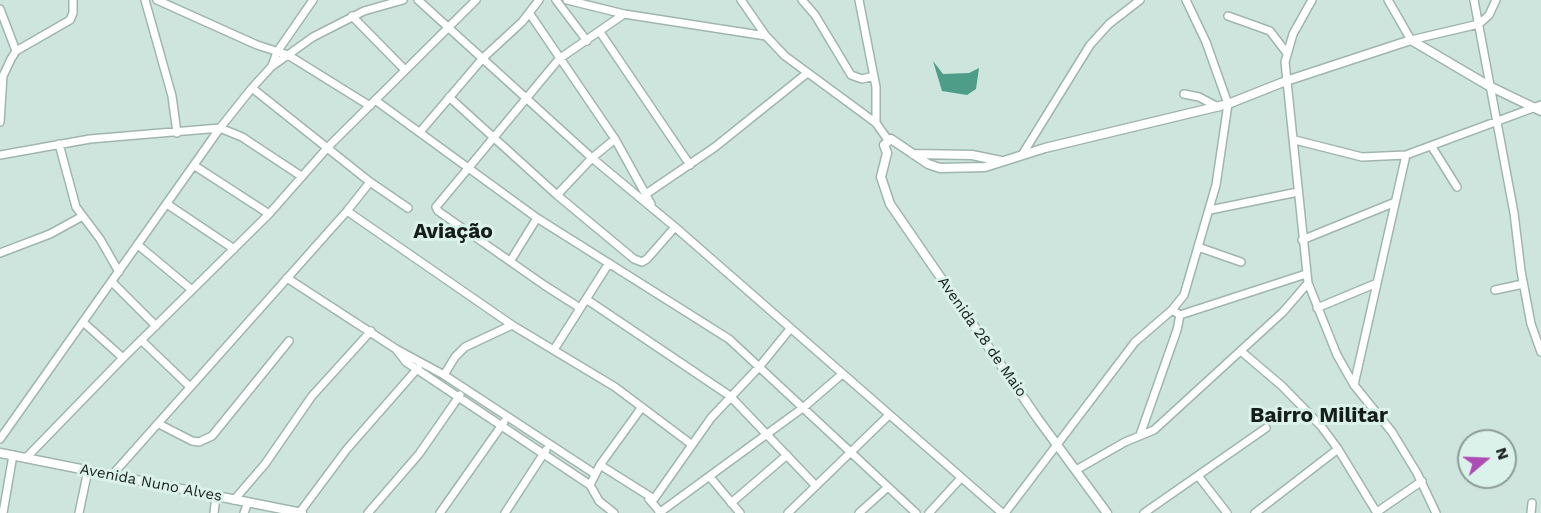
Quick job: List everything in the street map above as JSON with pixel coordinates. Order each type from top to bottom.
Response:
[{"type":"street","points":[[0,122],[3,76],[16,51],[70,20],[74,13],[73,0]]},
{"type":"street","points":[[145,0],[172,96],[177,132]]},
{"type":"street","points":[[157,0],[257,45],[288,54],[372,103],[420,132],[537,218],[729,339],[916,513]]},
{"type":"street","points":[[271,68],[277,52],[313,0]]},
{"type":"street","points":[[0,439],[220,128],[252,88],[288,54],[352,16],[403,0]]},
{"type":"street","points":[[418,0],[592,158],[675,227],[888,416],[1004,513],[1135,342],[1172,310],[1184,295],[1216,185],[1228,104],[1206,42],[1186,0]]},
{"type":"street","points":[[26,458],[123,358],[269,214],[328,147],[476,0]]},
{"type":"street","points":[[420,132],[483,58],[530,14],[539,0]]},
{"type":"street","points":[[556,0],[586,41]]},
{"type":"street","points":[[567,0],[624,14],[766,36]]},
{"type":"street","points":[[741,0],[766,36],[806,74],[876,123],[888,140]]},
{"type":"street","points":[[802,0],[815,15],[851,75],[862,79],[874,76]]},
{"type":"street","points":[[859,0],[874,76],[876,123]]},
{"type":"street","points":[[1022,155],[1090,45],[1109,24],[1140,0]]},
{"type":"street","points":[[1312,0],[1301,16],[1286,52],[1286,81],[1295,140],[1302,240],[1308,283],[1337,355],[1354,385],[1392,432],[1422,482],[1436,513]]},
{"type":"street","points":[[1388,0],[1411,40],[1489,86],[1539,108]]},
{"type":"street","points":[[1474,0],[1495,122],[1514,213],[1523,284],[1531,324],[1541,352]]},
{"type":"street","points":[[888,140],[894,140],[897,146],[928,165],[940,168],[978,168],[1228,104],[1286,81],[1411,40],[1479,24],[1489,15],[1496,0]]},
{"type":"street","points":[[0,9],[16,51]]},
{"type":"street","points":[[530,14],[615,139],[654,209]]},
{"type":"street","points":[[580,308],[437,209],[438,204],[559,59],[624,14]]},
{"type":"street","points":[[352,16],[405,70]]},
{"type":"street","points":[[1228,16],[1270,31],[1286,52]]},
{"type":"street","points":[[600,32],[690,165]]},
{"type":"street","points":[[646,194],[690,165],[806,74]]},
{"type":"street","points":[[252,88],[370,182],[408,208]]},
{"type":"street","points":[[1184,94],[1199,97],[1218,106]]},
{"type":"street","points":[[449,97],[557,195],[638,261],[647,259],[675,227]]},
{"type":"street","points":[[1295,140],[1362,157],[1406,155],[1539,108]]},
{"type":"street","points":[[0,155],[127,135],[220,128],[242,137],[301,176]]},
{"type":"street","points":[[557,195],[592,158],[615,139]]},
{"type":"street","points":[[888,140],[884,148],[887,153],[895,152],[897,146]]},
{"type":"street","points":[[59,144],[69,186],[81,217],[100,239],[119,272]]},
{"type":"street","points":[[1432,147],[1457,187]]},
{"type":"street","name":"Avenida 28 de Maio","points":[[887,153],[881,177],[890,204],[1107,513]]},
{"type":"street","points":[[912,154],[972,155],[1001,161]]},
{"type":"street","points":[[1354,385],[1393,203],[1406,155]]},
{"type":"street","points":[[195,166],[269,214]]},
{"type":"street","points":[[113,474],[347,211],[370,182]]},
{"type":"street","points":[[1210,210],[1298,192]]},
{"type":"street","points":[[1302,240],[1393,203]]},
{"type":"street","points":[[167,204],[234,249]]},
{"type":"street","points":[[347,211],[512,325],[555,348],[642,407],[691,444]]},
{"type":"street","points":[[0,253],[50,234],[81,217]]},
{"type":"street","points":[[511,260],[537,218]]},
{"type":"street","points":[[138,245],[192,290]]},
{"type":"street","points":[[1198,247],[1241,262]]},
{"type":"street","points":[[555,348],[609,263]]},
{"type":"street","points":[[1180,315],[1306,274]]},
{"type":"street","points":[[287,278],[372,331],[396,349],[444,375],[549,447],[595,474]]},
{"type":"street","points":[[111,282],[156,326]]},
{"type":"street","points":[[1076,470],[1140,435],[1154,430],[1242,352],[1283,312],[1308,283]]},
{"type":"street","points":[[1317,308],[1377,283]]},
{"type":"street","points":[[1495,290],[1523,284]]},
{"type":"street","points":[[586,299],[730,396],[816,486]]},
{"type":"street","points":[[1172,310],[1180,315]]},
{"type":"street","points":[[1140,435],[1177,330],[1180,315]]},
{"type":"street","points":[[83,322],[123,358]]},
{"type":"street","points":[[444,375],[455,357],[465,347],[512,325]]},
{"type":"street","points":[[790,329],[760,366],[730,396],[691,444],[654,499],[649,500],[660,513],[804,407],[841,375]]},
{"type":"street","points":[[234,500],[265,464],[312,396],[372,331]]},
{"type":"street","points":[[141,340],[189,386]]},
{"type":"street","points":[[159,423],[192,441],[199,442],[212,436],[289,341]]},
{"type":"street","points":[[396,349],[398,354],[417,370],[590,485],[599,501],[614,513]]},
{"type":"street","points":[[1242,352],[1295,399],[1338,448],[1377,513],[1422,482]]},
{"type":"street","points":[[301,513],[347,449],[422,362]]},
{"type":"street","points":[[368,513],[419,454],[464,389]]},
{"type":"street","points":[[590,485],[600,465],[642,407]]},
{"type":"street","points":[[788,513],[888,416]]},
{"type":"street","points":[[440,513],[507,418]]},
{"type":"street","points":[[1144,513],[1266,428]]},
{"type":"street","points":[[505,513],[549,447]]},
{"type":"street","points":[[1255,513],[1338,448]]},
{"type":"street","name":"Avenida Nuno Alves","points":[[0,453],[301,513]]},
{"type":"street","points":[[3,513],[13,455]]},
{"type":"street","points":[[731,503],[787,455]]},
{"type":"street","points":[[600,465],[654,499]]},
{"type":"street","points":[[79,513],[88,470]]},
{"type":"street","points":[[710,477],[740,513]]},
{"type":"street","points":[[1198,477],[1227,513]]},
{"type":"street","points":[[929,513],[962,478]]},
{"type":"street","points":[[859,513],[888,487]]},
{"type":"street","points":[[214,513],[216,496]]},
{"type":"street","points":[[244,513],[248,502]]},
{"type":"street","points":[[1531,513],[1532,503]]},
{"type":"shaded area","points":[[933,61],[943,74],[969,73],[979,68],[976,89],[967,95],[942,91]]},
{"type":"district","name":"Aviação","points":[[453,232]]},
{"type":"district","name":"Bairro Militar","points":[[1319,416]]}]
